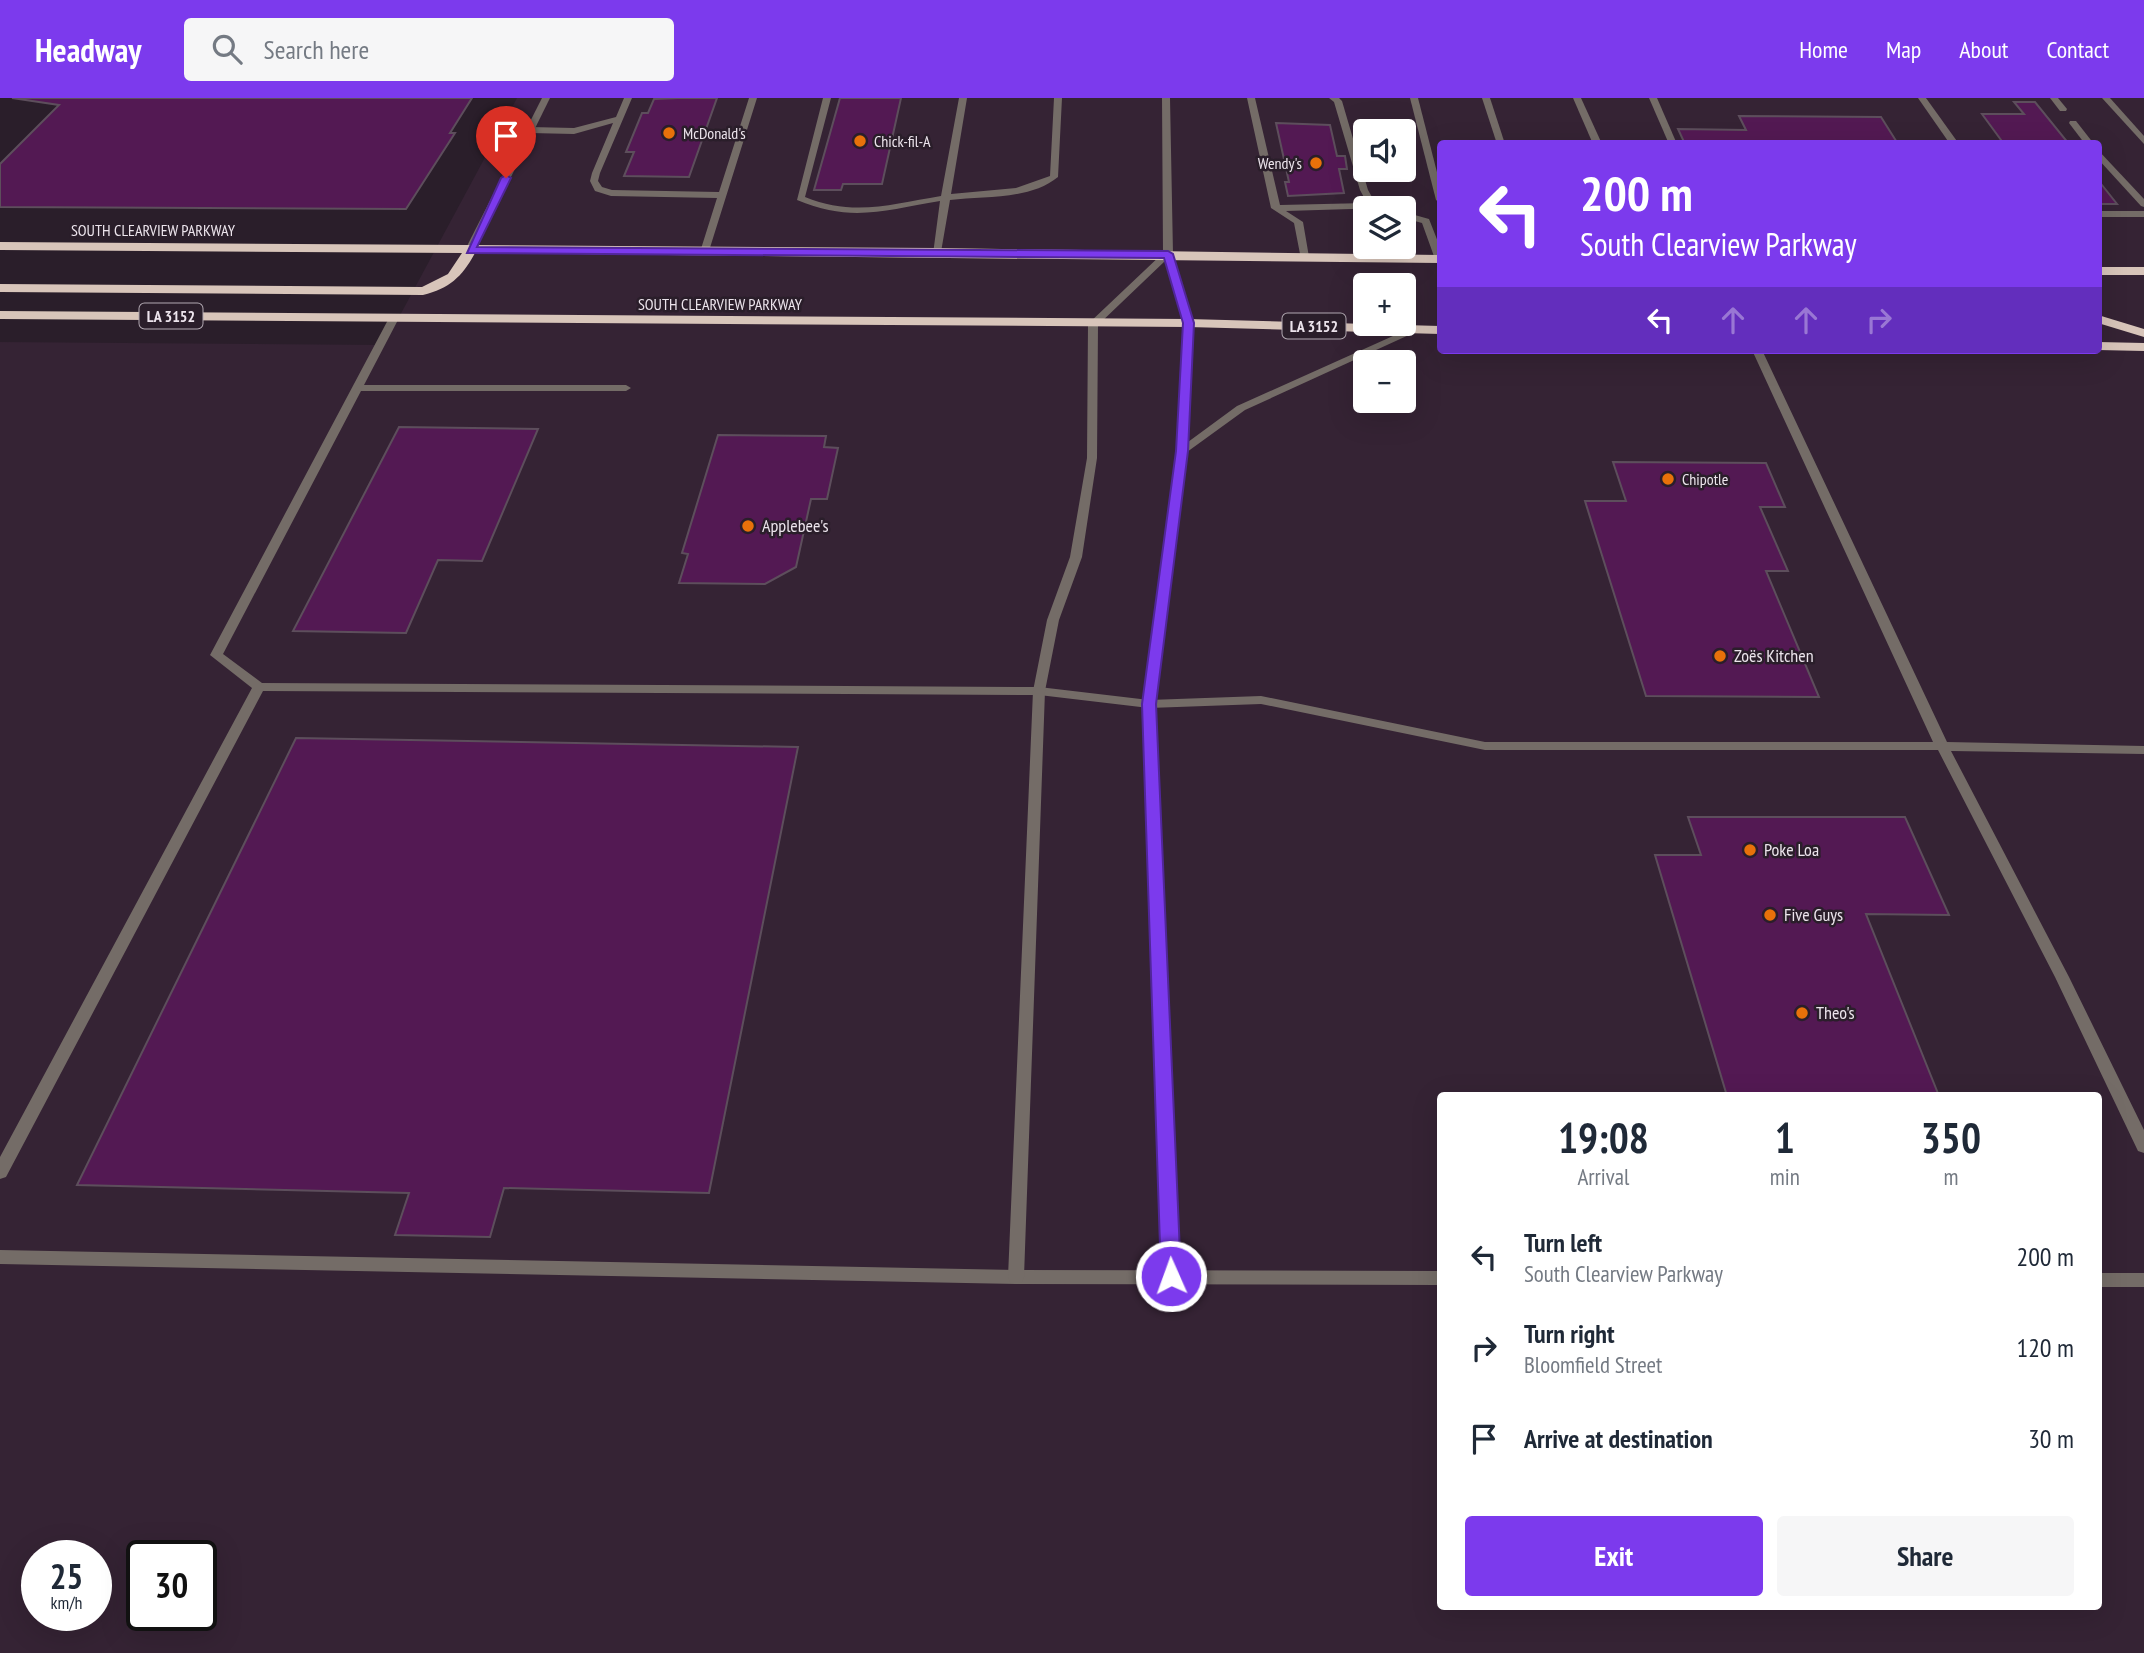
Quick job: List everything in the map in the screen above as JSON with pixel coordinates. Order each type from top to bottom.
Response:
[{"type":"highway","name":"SOUTH CLEARVIEW PARKWAY","points":[[0,246],[1168,254],[1437,259]]},
{"type":"highway","points":[[0,288],[423,291],[442,286],[456,277],[470,250]]},
{"type":"highway","points":[[2102,271],[2144,271]]},
{"type":"highway","name":"SOUTH CLEARVIEW PARKWAY","points":[[0,315],[1188,323],[1437,330]]},
{"type":"highway","points":[[2102,320],[2144,333]]},
{"type":"highway","points":[[2102,346],[2144,346]]},
{"type":"street","points":[[470,250],[546,98]]},
{"type":"street","points":[[628,98],[596,173],[594,181],[598,190],[611,193],[722,195]]},
{"type":"street","points":[[705,252],[753,98]]},
{"type":"street","points":[[827,98],[800,198],[819,208],[849,212],[900,209],[945,198],[1007,194],[1038,187],[1054,177],[1058,98]]},
{"type":"street","points":[[936,252],[963,98]]},
{"type":"street","points":[[1166,98],[1168,254],[1188,323],[1182,451],[1149,704],[1171,1276]]},
{"type":"street","points":[[1251,98],[1276,208],[1298,222],[1304,257]]},
{"type":"street","points":[[1333,98],[1338,101],[1364,190],[1369,196]]},
{"type":"street","points":[[1414,98],[1437,188]]},
{"type":"street","points":[[1486,98],[1500,140]]},
{"type":"street","points":[[1577,98],[1596,140]]},
{"type":"street","points":[[1653,98],[1671,140]]},
{"type":"street","points":[[1922,98],[1952,140]]},
{"type":"street","points":[[2054,98],[2063,109]]},
{"type":"street","points":[[2106,98],[2144,141]]},
{"type":"street","points":[[530,130],[574,131],[619,119]]},
{"type":"street","points":[[2073,122],[2087,140]]},
{"type":"street","points":[[574,131],[608,143]]},
{"type":"street","points":[[2102,157],[2144,204]]},
{"type":"street","points":[[1276,208],[1353,207]]},
{"type":"street","points":[[2102,214],[2144,214]]},
{"type":"street","points":[[1416,216],[1430,218],[1437,247]]},
{"type":"street","points":[[1016,1277],[1039,691],[1053,620],[1076,557],[1092,458],[1093,324],[1168,254]]},
{"type":"street","points":[[394,318],[216,654],[259,687],[1039,691],[1149,704],[1261,700],[1485,746],[1942,746],[2144,750]]},
{"type":"street","points":[[1182,451],[1241,408],[1417,329]]},
{"type":"street","points":[[1760,354],[1942,746],[2062,977],[2144,1146]]},
{"type":"street","points":[[357,388],[626,388]]},
{"type":"street","points":[[0,1172],[259,687]]},
{"type":"street","points":[[0,1257],[1016,1277],[1437,1278]]},
{"type":"street","points":[[2102,1280],[2144,1280]]},
{"type":"shaded area","points":[[517,98],[2144,98],[2144,1653],[0,1653],[0,342],[384,345]]},
{"type":"building","points":[[12,98],[472,98],[450,133],[455,133],[406,209],[0,207],[0,164],[59,105]]},
{"type":"building","name":"McDonald's","points":[[717,98],[689,177],[624,176],[634,152],[626,152],[642,113],[648,113],[654,99]]},
{"type":"building","name":"Chick-fil-A","points":[[840,98],[901,98],[882,184],[843,184],[841,190],[814,190]]},
{"type":"building","points":[[2014,102],[2035,102],[2066,140],[2001,140],[1982,114],[2024,114]]},
{"type":"building","points":[[1739,116],[1881,117],[1895,140],[1683,140],[1678,129],[1746,130]]},
{"type":"building","name":"Wendy's","points":[[1276,123],[1330,125],[1337,156],[1345,156],[1347,169],[1339,169],[1344,193],[1288,196],[1285,182],[1289,182]]},
{"type":"building","points":[[2102,185],[2117,204],[2102,204]]},
{"type":"building","points":[[399,427],[538,429],[482,561],[438,560],[406,633],[293,631]]},
{"type":"building","name":"Applebee's","points":[[718,435],[826,436],[824,447],[838,448],[827,499],[811,499],[796,567],[765,584],[679,583],[688,554],[682,553]]},
{"type":"building","points":[[1613,462],[1766,463],[1785,507],[1760,507],[1788,571],[1766,571],[1819,697],[1646,696],[1585,501],[1626,501]]},
{"type":"building","points":[[296,738],[798,747],[709,1193],[504,1188],[490,1237],[395,1235],[409,1193],[77,1185]]},
{"type":"building","points":[[1688,817],[1905,817],[1949,915],[1866,914],[1937,1092],[1726,1092],[1655,855],[1701,855]]},
{"type":"place","name":"McDonald's","points":[[669,133]]},
{"type":"place","name":"Chick-fil-A","points":[[860,141]]},
{"type":"place","name":"Wendy's","points":[[1316,163]]},
{"type":"place","name":"Chipotle","points":[[1668,479]]},
{"type":"place","name":"Applebee's","points":[[748,526]]},
{"type":"place","name":"Zoës Kitchen","points":[[1720,656]]},
{"type":"place","name":"Poke Loa","points":[[1750,850]]},
{"type":"place","name":"Five Guys","points":[[1770,915]]},
{"type":"place","name":"Theo's","points":[[1802,1013]]},
{"type":"route","points":[[506,178],[470,250],[1168,254],[1188,323],[1182,451],[1165,603],[1149,704],[1171,1276]]}]
